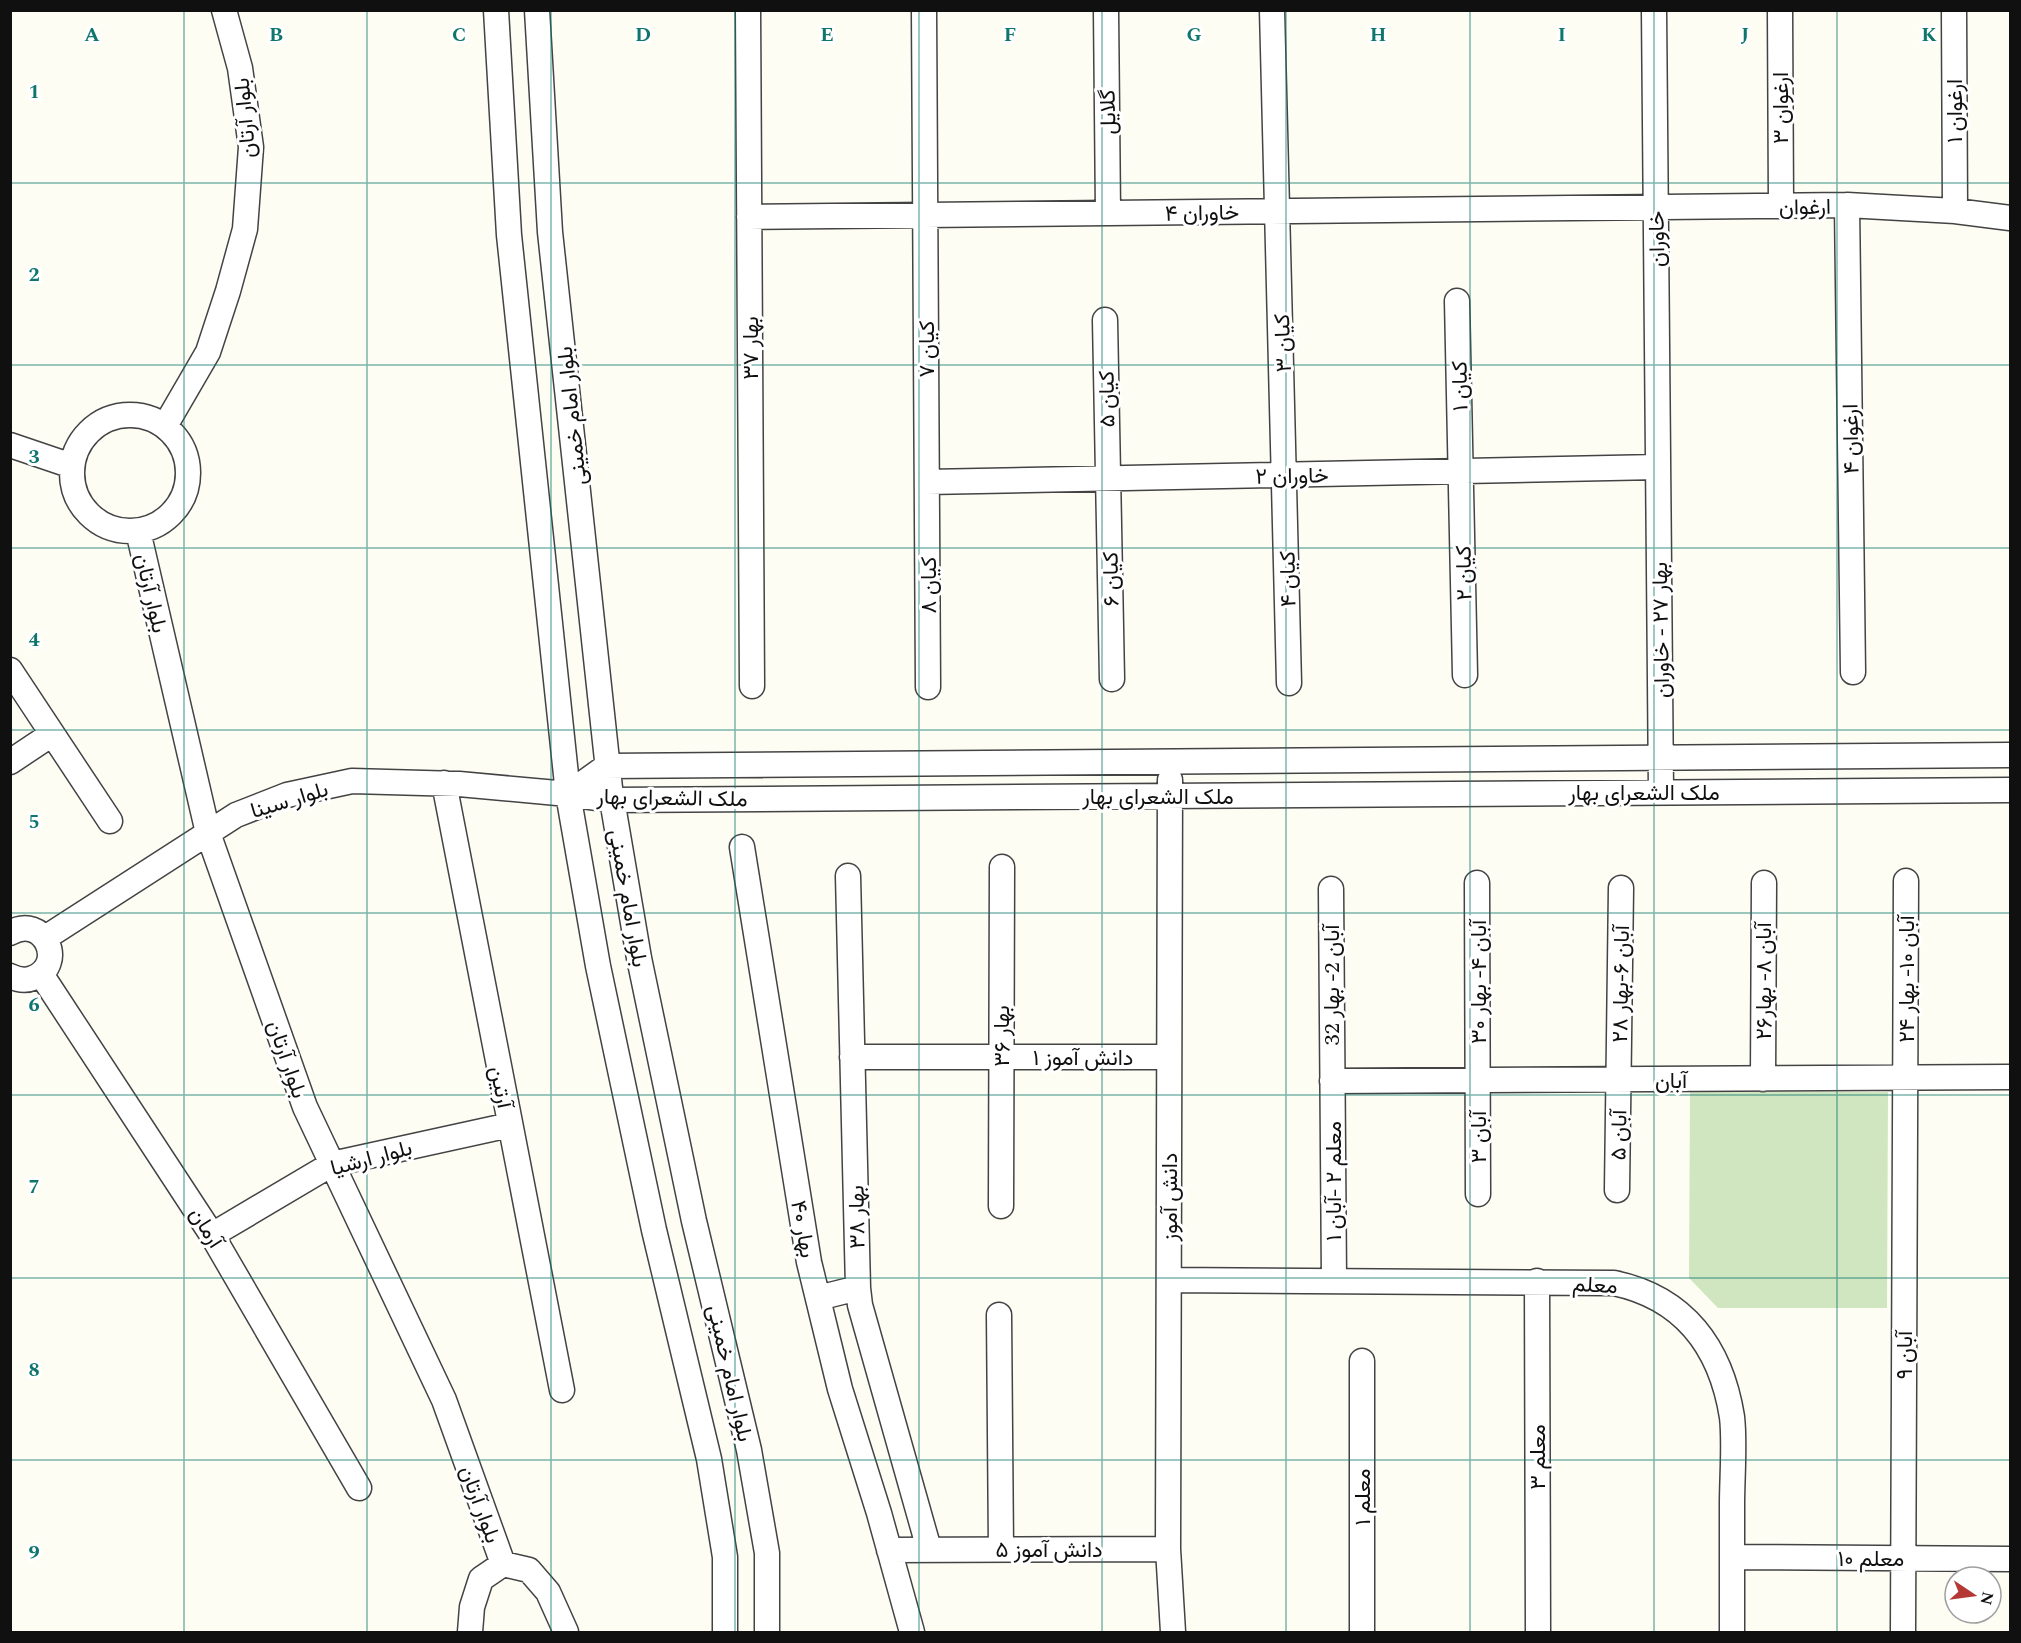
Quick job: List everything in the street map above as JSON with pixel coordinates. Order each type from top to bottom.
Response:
[{"type":"street","name":"بلوار آرتان","points":[[165,426],[208,352],[245,229],[251,147],[240,68],[224,10]]},
{"type":"street","name":"بلوار امام خمینی","points":[[496,10],[509,235],[568,794],[605,1000],[654,1230],[708,1459],[725,1557],[725,1632]]},
{"type":"street","name":"بلوار امام خمینی","points":[[537,10],[550,232],[607,766],[639,958],[692,1209],[749,1450],[767,1553],[767,1632]]},
{"type":"street","name":"بهار ۳۷","points":[[748,10],[752,686]]},
{"type":"street","name":"کیان ۷","points":[[924,10],[927,482]]},
{"type":"street","name":"گلایل","points":[[1106,10],[1108,213]]},
{"type":"street","name":"کیان ۳","points":[[1272,10],[1285,475]]},
{"type":"street","name":"خاوران","points":[[1654,10],[1658,467]]},
{"type":"street","name":"ارغوان ۳","points":[[1780,10],[1781,206]]},
{"type":"street","name":"ارغوان ۱","points":[[1954,10],[1955,211]]},
{"type":"street","name":"ارغوان","points":[[1656,207],[1847,205],[1955,211],[2010,218]]},
{"type":"street","name":"ارغوان ۴","points":[[1847,205],[1853,672]]},
{"type":"street","name":"خاوران ۴","points":[[749,218],[1656,207]]},
{"type":"street","name":"کیان ۱","points":[[1457,301],[1461,471]]},
{"type":"street","name":"کیان ۵","points":[[1105,320],[1108,479]]},
{"type":"street","points":[[137,415],[165,426],[176,437],[187,465],[188,480],[176,508],[152,527],[138,531],[123,531],[108,527],[89,514],[76,496],[72,481],[72,466],[83,438],[94,427],[122,416],[137,415]]},
{"type":"street","points":[[10,446],[72,466]]},
{"type":"street","name":"خاوران ۲","points":[[927,482],[1658,467]]},
{"type":"street","name":"بهار ۲۷ - خاوران","points":[[1658,467],[1661,792]]},
{"type":"street","name":"کیان ۲","points":[[1461,471],[1465,675]]},
{"type":"street","name":"کیان ۴","points":[[1285,475],[1289,683]]},
{"type":"street","name":"کیان ۶","points":[[1108,479],[1112,679]]},
{"type":"street","name":"کیان ۸","points":[[927,482],[928,687]]},
{"type":"street","name":"بلوار آرتان","points":[[138,531],[208,833],[305,1107],[444,1400],[503,1564]]},
{"type":"street","points":[[10,670],[110,820]]},
{"type":"street","points":[[10,762],[52,734]]},
{"type":"street","name":"ملک الشعرای بهار","points":[[568,794],[607,766],[2010,755]]},
{"type":"street","name":"دانش آموز","points":[[1170,761],[1168,1549],[1173,1632]]},
{"type":"street","name":"بلوار سینا","points":[[45,938],[236,815],[287,795],[352,782],[444,783],[568,794]]},
{"type":"street","name":"آرتین","points":[[444,783],[562,1390]]},
{"type":"street","name":"ملک الشعرای بهار","points":[[568,794],[612,800],[2010,789]]},
{"type":"street","name":"بهار ۴۰","points":[[742,847],[807,1250],[840,1389],[912,1632]]},
{"type":"street","name":"بهار ۳۶","points":[[1001,1206],[1002,867]]},
{"type":"street","name":"بهار ۳۸","points":[[848,876],[860,1305],[929,1549]]},
{"type":"street","name":"آبان ۱۰- بهار ۲۴","points":[[1906,881],[1906,1078]]},
{"type":"street","name":"آبان ۴- بهار ۳۰","points":[[1477,883],[1478,1081]]},
{"type":"street","name":"۲۶آبان ۸- بهار","points":[[1762,1079],[1764,883]]},
{"type":"street","name":"آبان ۶-بهار ۲۸","points":[[1619,1080],[1621,888]]},
{"type":"street","name":"آبان 2- بهار 32","points":[[1331,889],[1332,1081]]},
{"type":"street","points":[[10,933],[21,928],[34,930],[45,938],[50,957],[49,964],[40,974],[28,980],[10,976]]},
{"type":"street","name":"آرمان","points":[[40,974],[212,1235],[359,1488]]},
{"type":"street","name":"دانش آموز ۱","points":[[852,1057],[1169,1057]]},
{"type":"street","name":"آبان","points":[[1332,1081],[2010,1077]]},
{"type":"street","name":"آبان ۹","points":[[1904,1632],[1906,1078]]},
{"type":"street","name":"آبان ۵","points":[[1617,1190],[1619,1080]]},
{"type":"street","name":"معلم ۲ -آبان ۱","points":[[1332,1081],[1334,1281]]},
{"type":"street","name":"آبان ۳","points":[[1478,1081],[1478,1194]]},
{"type":"street","name":"بلوار ارشیا","points":[[212,1235],[332,1164],[510,1125]]},
{"type":"street","name":"معلم","points":[[1169,1280],[1614,1282],[1632,1286],[1660,1298],[1687,1319],[1719,1366],[1732,1419],[1732,1632]]},
{"type":"street","name":"معلم ۳","points":[[1537,1281],[1538,1632]]},
{"type":"street","points":[[818,1298],[858,1288]]},
{"type":"street","points":[[999,1315],[1001,1549]]},
{"type":"street","name":"معلم ۱","points":[[1362,1361],[1362,1632]]},
{"type":"street","points":[[852,1427],[857,1416],[868,1409],[881,1409],[891,1417]]},
{"type":"street","name":"دانش آموز ۵","points":[[889,1550],[1168,1549]]},
{"type":"street","name":"معلم ۱۰","points":[[1732,1557],[2010,1559]]},
{"type":"street","points":[[470,1632],[472,1607],[481,1579],[503,1564],[529,1570],[548,1592],[566,1632]]},
{"type":"green space","points":[[1690,1091],[1888,1092],[1887,1308],[1718,1308],[1689,1278]]}]
